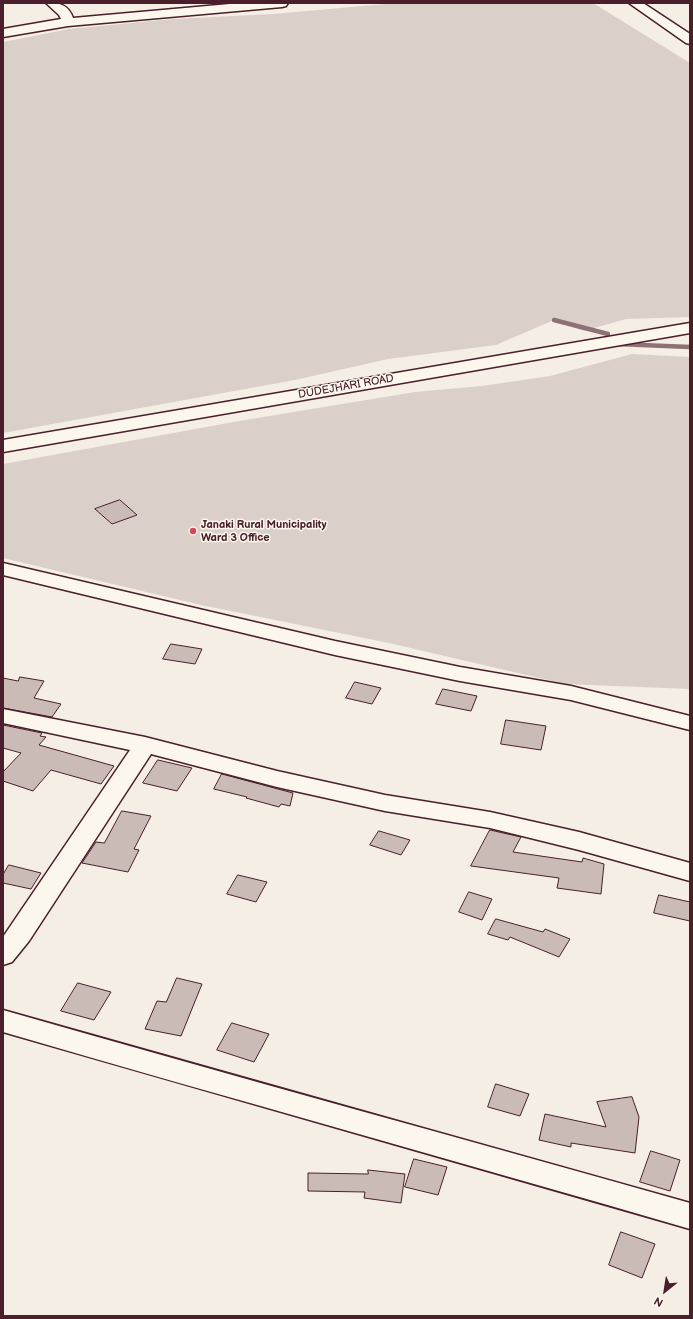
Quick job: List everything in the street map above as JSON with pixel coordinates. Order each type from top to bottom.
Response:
[{"type":"street","points":[[52,3],[65,13],[68,22]]},
{"type":"street","points":[[3,33],[68,22],[282,3]]},
{"type":"street","points":[[635,3],[690,40]]},
{"type":"street","name":"DUDEJHARI ROAD","points":[[3,446],[690,328]]},
{"type":"street","points":[[3,569],[65,582],[335,648],[460,674],[571,694],[690,723]]},
{"type":"street","points":[[3,716],[145,745],[277,779],[385,803],[490,820],[580,841],[690,872]]},
{"type":"street","points":[[3,955],[20,934],[145,745]]},
{"type":"street","points":[[3,1021],[188,1075],[405,1134],[690,1216]]},
{"type":"shaded area","points":[[396,3],[593,3],[690,63],[690,317],[626,319],[584,331],[554,320],[496,345],[388,359],[295,380],[3,433],[3,42],[69,29],[173,19],[273,14]]},
{"type":"shaded area","points":[[632,354],[690,357],[690,689],[565,684],[389,643],[201,605],[3,558],[3,464],[239,421],[415,392],[482,386],[550,376]]},
{"type":"building","points":[[120,500],[137,515],[112,524],[95,509]]},
{"type":"building","points":[[171,644],[202,649],[195,664],[163,659]]},
{"type":"building","points":[[20,677],[44,681],[34,698],[61,704],[52,717],[3,708],[3,678],[18,681]]},
{"type":"building","points":[[355,682],[381,688],[372,704],[346,698]]},
{"type":"building","points":[[443,689],[477,696],[471,711],[436,704]]},
{"type":"building","points":[[506,720],[546,726],[541,750],[501,744]]},
{"type":"building","points":[[3,725],[42,733],[40,736],[46,737],[39,745],[114,766],[101,784],[51,770],[33,791],[3,781],[3,772],[21,753],[3,748]]},
{"type":"building","points":[[158,760],[192,768],[177,791],[143,783]]},
{"type":"building","points":[[222,774],[293,793],[290,806],[281,804],[279,807],[214,789]]},
{"type":"building","points":[[122,811],[151,816],[134,849],[139,850],[128,872],[82,863],[96,842],[104,843]]},
{"type":"building","points":[[490,830],[521,837],[513,852],[582,862],[583,858],[604,864],[601,894],[557,888],[559,878],[471,866]]},
{"type":"building","points":[[379,831],[410,840],[401,855],[370,845]]},
{"type":"building","points":[[9,865],[41,873],[31,889],[3,883],[3,875]]},
{"type":"building","points":[[238,875],[267,882],[256,902],[227,894]]},
{"type":"building","points":[[469,892],[492,899],[482,920],[459,912]]},
{"type":"building","points":[[659,895],[690,902],[690,921],[654,913]]},
{"type":"building","points":[[496,919],[543,932],[545,929],[570,939],[559,957],[510,937],[508,940],[488,934]]},
{"type":"building","points":[[177,978],[202,984],[181,1036],[145,1029],[157,1001],[166,1002]]},
{"type":"building","points":[[78,983],[111,992],[94,1020],[61,1011]]},
{"type":"building","points":[[232,1023],[269,1034],[254,1062],[217,1050]]},
{"type":"building","points":[[496,1084],[529,1094],[520,1116],[488,1107]]},
{"type":"building","points":[[632,1097],[639,1117],[635,1153],[571,1143],[571,1147],[539,1140],[545,1114],[606,1127],[597,1102]]},
{"type":"building","points":[[651,1151],[680,1160],[670,1191],[640,1182]]},
{"type":"building","points":[[414,1159],[447,1167],[438,1195],[405,1187]]},
{"type":"building","points":[[368,1170],[405,1174],[401,1203],[364,1198],[365,1192],[308,1191],[308,1173],[368,1174]]},
{"type":"building","points":[[621,1232],[655,1244],[642,1278],[609,1265]]},
{"type":"waterway","points":[[554,320],[608,334]]},
{"type":"waterway","points":[[617,344],[690,347]]},
{"type":"place","name":"Janaki Rural Municipality Ward 3 Office","points":[[193,531]]}]
